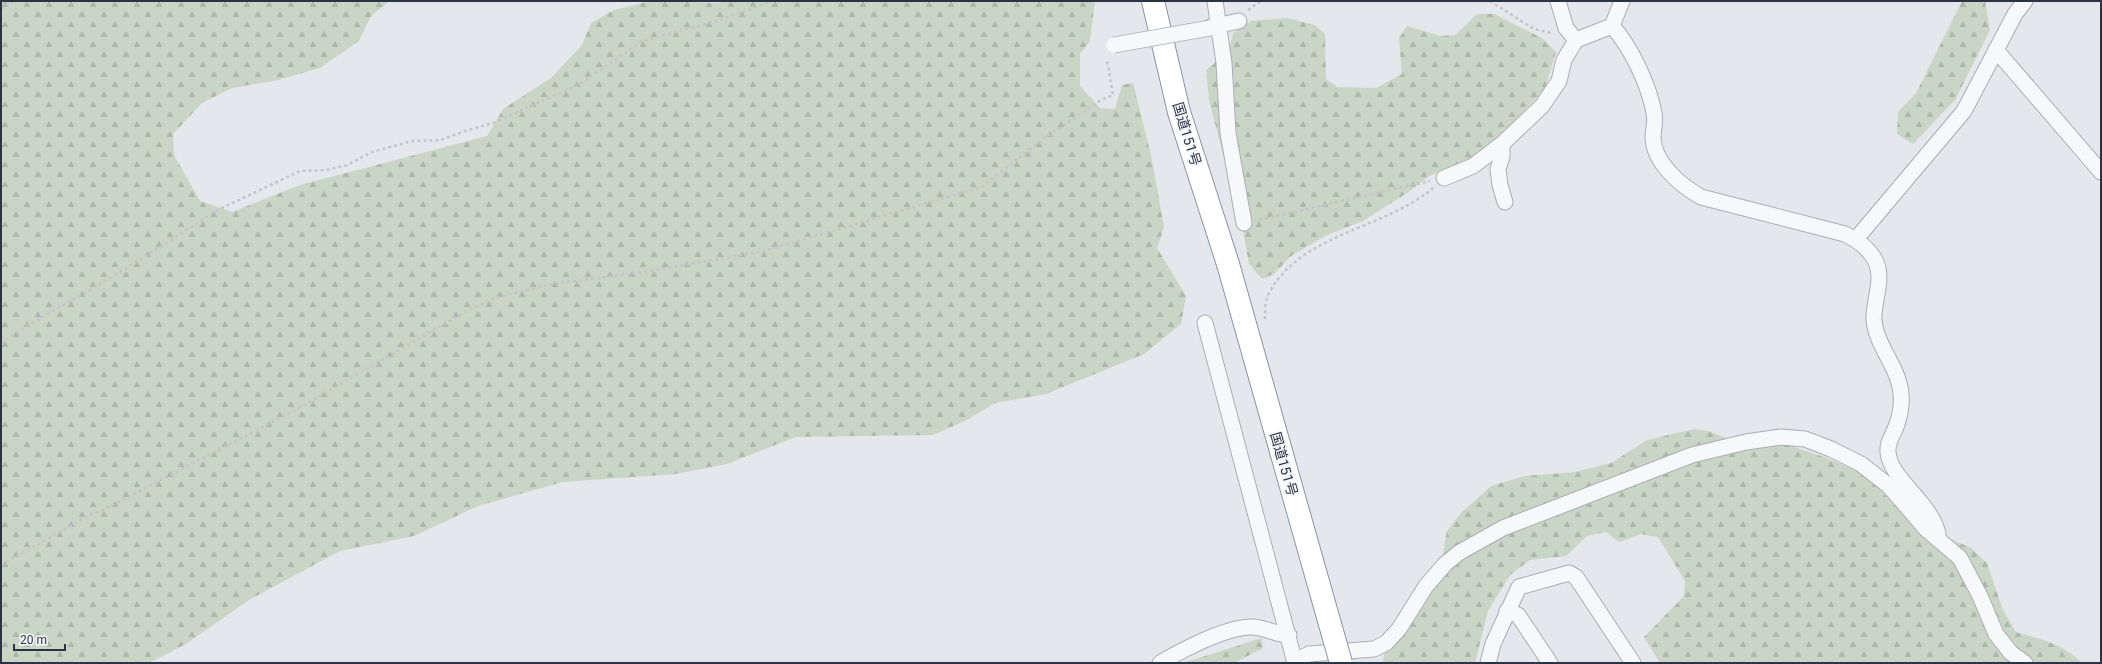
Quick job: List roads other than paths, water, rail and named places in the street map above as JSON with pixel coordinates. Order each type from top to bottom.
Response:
[{"type":"highway","name":"国道151号","points":[[1153,1],[1179,112],[1228,264]]},
{"type":"highway","name":"国道151号","points":[[1168,1],[1190,109],[1228,264],[1341,663]]},
{"type":"street","points":[[1215,1],[1215,26],[1228,133],[1244,223]]},
{"type":"street","points":[[1558,1],[1566,28],[1573,43]]},
{"type":"street","points":[[1444,178],[1473,166],[1502,144],[1542,106],[1559,81],[1564,60],[1573,43],[1612,26],[1622,1]]},
{"type":"street","points":[[1856,240],[1964,111],[2015,14],[2025,1]]},
{"type":"street","points":[[1114,45],[1239,21]]},
{"type":"street","points":[[1612,26],[1623,38],[1649,96],[1655,115],[1654,147],[1660,161],[1692,192],[1701,197],[1845,234],[1856,240],[1876,262],[1879,279],[1874,320],[1877,333],[1901,393],[1900,411],[1897,425],[1890,438],[1888,451],[1890,463],[1925,508],[1938,530],[1939,540]]},
{"type":"street","points":[[1996,50],[2101,172]]},
{"type":"street","points":[[1502,144],[1502,157],[1498,169],[1500,185],[1505,202]]},
{"type":"street","points":[[1205,323],[1295,662],[1310,654],[1374,648],[1386,643],[1399,629],[1426,586],[1445,564],[1460,552],[1502,528],[1692,455],[1746,442],[1781,437],[1805,439],[1832,449],[1861,464],[1889,486],[1926,529],[1960,558],[1980,596],[1996,634],[2011,653],[2025,663]]},
{"type":"street","points":[[1488,663],[1493,644],[1519,587],[1569,573],[1576,577],[1633,663]]},
{"type":"street","points":[[1507,611],[1518,615],[1550,663]]},
{"type":"street","points":[[1160,663],[1179,652],[1230,631],[1250,626],[1260,627],[1281,635],[1289,636]]}]
